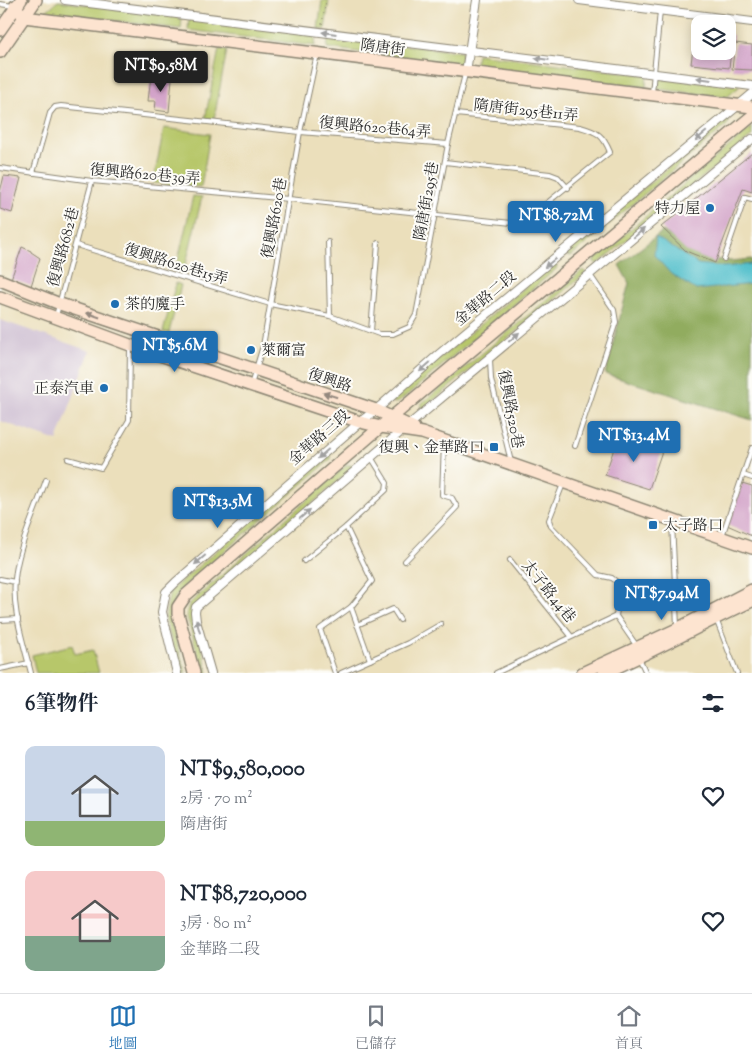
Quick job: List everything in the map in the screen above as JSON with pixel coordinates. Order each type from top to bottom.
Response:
[{"type":"street","points":[[0,52],[36,0]]},
{"type":"street","name":"隋唐街","points":[[65,0],[752,86]]},
{"type":"street","points":[[466,72],[477,0]]},
{"type":"street","points":[[579,0],[752,22]]},
{"type":"street","points":[[18,3],[24,17]]},
{"type":"street","points":[[0,30],[18,3]]},
{"type":"street","name":"隋唐街","points":[[24,17],[752,107]]},
{"type":"street","name":"金華路二段","points":[[376,410],[438,355],[752,94]]},
{"type":"street","points":[[194,673],[178,614],[178,607],[186,595],[392,417],[752,116]]},
{"type":"street","points":[[211,673],[196,621],[196,607],[371,457],[752,139]]},
{"type":"street","name":"復興路","points":[[0,280],[60,304],[376,410],[422,433],[752,548]]},
{"type":"street","name":"復興路","points":[[0,297],[130,345],[360,422],[381,427],[407,427]]},
{"type":"street","name":"金華路三段","points":[[177,673],[163,622],[162,612],[166,592],[376,410]]},
{"type":"street","points":[[604,673],[677,629],[752,590]]},
{"type":"street","points":[[582,673],[638,652],[752,601]]},
{"type":"lane","points":[[0,4],[18,3]]},
{"type":"lane","points":[[652,95],[660,11]]},
{"type":"lane","name":"復興路620巷","points":[[251,385],[263,346],[300,132],[316,54]]},
{"type":"lane","name":"隋唐街295巷","points":[[403,330],[409,327],[416,315],[448,144],[466,72]]},
{"type":"lane","name":"復興路620巷64弄","points":[[33,173],[50,113],[55,106],[300,132],[448,144]]},
{"type":"lane","name":"隋唐街295巷11弄","points":[[456,114],[594,130],[605,140],[610,152],[568,188]]},
{"type":"lane","points":[[445,162],[550,174],[558,177],[568,188]]},
{"type":"lane","name":"復興路620巷39弄","points":[[0,168],[92,181],[289,199],[521,224],[568,188]]},
{"type":"lane","name":"復興路682巷","points":[[56,318],[92,181]]},
{"type":"lane","points":[[724,258],[745,197],[752,199]]},
{"type":"lane","points":[[328,242],[330,316]]},
{"type":"lane","points":[[371,331],[378,243]]},
{"type":"lane","name":"復興路620巷15弄","points":[[76,245],[270,304],[330,316],[379,334],[393,334],[403,330]]},
{"type":"lane","points":[[575,446],[616,322],[614,310],[590,274]]},
{"type":"lane","points":[[68,459],[102,468],[129,420],[130,345]]},
{"type":"lane","name":"復興路520巷","points":[[490,359],[492,379],[511,464]]},
{"type":"lane","points":[[405,561],[457,507],[452,498],[442,495],[444,440]]},
{"type":"lane","points":[[721,537],[752,448]]},
{"type":"lane","points":[[304,561],[346,527],[386,490],[387,483],[371,457]]},
{"type":"lane","points":[[743,475],[752,478]]},
{"type":"lane","points":[[31,673],[18,619],[15,596],[15,572],[46,480]]},
{"type":"lane","points":[[564,482],[549,520],[551,526],[598,575],[612,578],[617,582],[619,596],[616,616],[638,652],[646,673]]},
{"type":"lane","points":[[672,520],[677,629]]},
{"type":"lane","points":[[335,673],[320,629],[350,607],[372,581],[346,527]]},
{"type":"lane","name":"太子路44巷","points":[[510,560],[571,636]]},
{"type":"lane","points":[[0,579],[15,582]]},
{"type":"lane","points":[[350,607],[370,660]]},
{"type":"lane","points":[[358,626],[393,609],[400,620]]},
{"type":"lane","name":"太子路44巷","points":[[496,673],[616,616]]},
{"type":"lane","points":[[716,618],[737,673]]},
{"type":"lane","points":[[0,620],[18,619]]},
{"type":"lane","points":[[341,673],[408,643],[441,624]]},
{"type":"lane","points":[[0,669],[29,664]]},
{"type":"shaded area","points":[[0,320],[90,351],[57,441],[0,421]]},
{"type":"green space","points":[[322,0],[329,0],[325,30],[318,29]]},
{"type":"green space","points":[[58,1],[182,17],[181,29],[45,12]]},
{"type":"green space","points":[[189,18],[316,34],[315,46],[188,30]]},
{"type":"green space","points":[[329,36],[462,52],[460,65],[327,48]]},
{"type":"green space","points":[[219,49],[227,50],[214,119],[205,119]]},
{"type":"green space","points":[[477,54],[647,75],[646,87],[475,66]]},
{"type":"green space","points":[[659,77],[740,86],[727,97],[658,89]]},
{"type":"green space","points":[[727,119],[729,120],[728,124],[571,256],[567,255],[566,253]]},
{"type":"green space","points":[[752,127],[752,136],[598,264],[594,262],[594,260]]},
{"type":"green space","points":[[164,128],[210,134],[201,187],[153,183]]},
{"type":"green space","points":[[193,196],[202,197],[184,272],[176,269]]},
{"type":"green space","points":[[663,231],[704,258],[731,261],[752,259],[752,420],[605,374],[629,283],[619,265]]},
{"type":"green space","points":[[553,264],[557,265],[556,269],[400,401],[392,402],[393,397]]},
{"type":"green space","points":[[583,270],[586,273],[421,409],[421,404]]},
{"type":"green space","points":[[176,283],[181,285],[169,333],[163,332]]},
{"type":"green space","points":[[328,454],[331,456],[331,459],[183,587],[177,595],[173,602],[171,621],[186,673],[180,673],[165,617],[170,591]]},
{"type":"green space","points":[[347,465],[351,465],[353,468],[193,607],[208,673],[203,673],[187,617],[189,604]]},
{"type":"green space","points":[[72,645],[75,654],[93,650],[99,673],[36,673],[32,655]]},
{"type":"water","points":[[656,237],[698,264],[724,267],[752,264],[752,284],[696,290],[671,274],[654,255]]},
{"type":"building","points":[[736,43],[752,45],[752,70],[732,69],[733,60],[736,60]]},
{"type":"building","points":[[691,60],[730,60],[729,68],[691,64]]},
{"type":"building","points":[[151,76],[172,79],[169,112],[155,110],[156,101],[148,101]]},
{"type":"building","name":"特力屋","points":[[752,153],[752,192],[743,189],[715,263],[686,251],[661,227]]},
{"type":"building","points":[[4,176],[21,178],[12,213],[0,209],[0,192]]},
{"type":"building","points":[[22,247],[40,258],[31,286],[11,279]]},
{"type":"building","points":[[618,437],[662,451],[649,489],[605,475]]},
{"type":"building","points":[[742,483],[752,486],[752,536],[727,525]]},
{"type":"place","name":"特力屋","points":[[710,208]]},
{"type":"place","name":"茶的魔手","points":[[115,304]]},
{"type":"place","name":"萊爾富","points":[[251,350]]},
{"type":"place","name":"正泰汽車","points":[[104,388]]},
{"type":"place","name":"復興、金華路口","points":[[494,447]]},
{"type":"place","name":"太子路口","points":[[653,525]]}]
